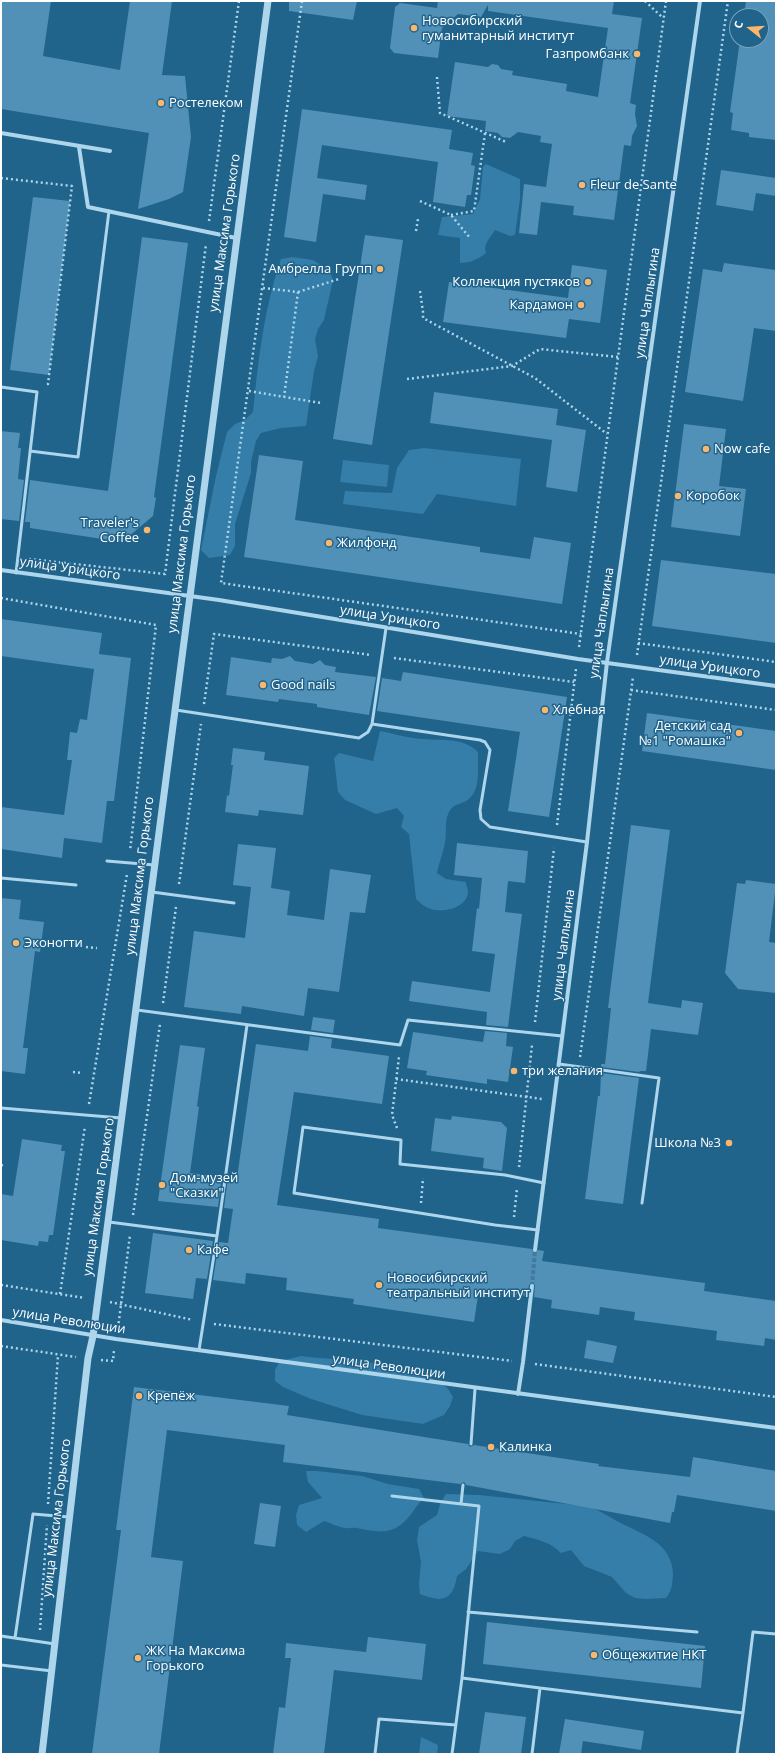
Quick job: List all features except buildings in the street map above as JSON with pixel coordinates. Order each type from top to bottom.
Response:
[{"type":"street","name":"улица Максима Горького","points":[[42,1754],[88,1358],[97,1300],[268,1]]},
{"type":"street","name":"улица Чаплыгина","points":[[535,1250],[555,1100],[606,662],[700,1]]},
{"type":"street","points":[[1,133],[110,151]]},
{"type":"street","points":[[79,147],[88,206],[236,238]]},
{"type":"street","name":"улица Урицкого","points":[[1,570],[189,596],[578,660],[606,662],[776,686]]},
{"type":"street","points":[[518,1394],[532,1286]]},
{"type":"street","name":"улица Революции","points":[[1,1320],[92,1336],[475,1389],[776,1428]]},
{"type":"lane","points":[[30,451],[78,457],[109,211]]},
{"type":"lane","points":[[1,387],[37,392],[16,572]]},
{"type":"lane","points":[[174,710],[358,738],[368,732],[372,724],[386,628]]},
{"type":"lane","points":[[372,724],[485,742],[490,750],[480,810],[484,822],[490,827],[586,842]]},
{"type":"lane","points":[[107,861],[154,865]]},
{"type":"lane","points":[[1,878],[76,885]]},
{"type":"lane","points":[[150,892],[234,903]]},
{"type":"lane","points":[[135,1010],[400,1045],[408,1020],[562,1036]]},
{"type":"lane","points":[[199,1350],[218,1236],[247,1025]]},
{"type":"lane","points":[[559,1064],[659,1078],[642,1203]]},
{"type":"lane","points":[[1,1108],[121,1118]]},
{"type":"lane","points":[[538,1230],[294,1193],[303,1127],[401,1140],[400,1164],[518,1177],[544,1183]]},
{"type":"lane","points":[[107,1222],[218,1236]]},
{"type":"lane","points":[[471,1444],[475,1389]]},
{"type":"lane","points":[[461,1504],[463,1485]]},
{"type":"lane","points":[[392,1496],[479,1506],[462,1678],[452,1754]]},
{"type":"lane","points":[[15,1638],[33,1514],[70,1517]]},
{"type":"lane","points":[[468,1612],[697,1632]]},
{"type":"lane","points":[[737,1754],[753,1632],[776,1634]]},
{"type":"lane","points":[[1,1636],[55,1644]]},
{"type":"lane","points":[[1,1665],[52,1671]]},
{"type":"lane","points":[[462,1678],[742,1713]]},
{"type":"lane","points":[[532,1754],[540,1688]]},
{"type":"lane","points":[[375,1754],[378,1719],[456,1726]]},
{"type":"path","points":[[18,558],[165,574],[208,231],[239,1]]},
{"type":"path","points":[[302,1],[221,582],[581,634]]},
{"type":"path","points":[[645,1],[663,18]]},
{"type":"path","points":[[512,1227],[555,837],[666,1]]},
{"type":"path","points":[[578,1067],[728,1]]},
{"type":"path","points":[[437,77],[440,113],[506,142]]},
{"type":"path","points":[[451,215],[474,211],[485,133]]},
{"type":"path","points":[[1,178],[72,186],[48,384],[40,383]]},
{"type":"path","points":[[420,201],[451,215],[470,238]]},
{"type":"path","points":[[416,231],[418,219]]},
{"type":"path","points":[[263,288],[298,292],[339,279]]},
{"type":"path","points":[[420,291],[423,318],[535,378],[608,435]]},
{"type":"path","points":[[284,397],[298,292]]},
{"type":"path","points":[[407,379],[512,366],[540,349],[618,357]]},
{"type":"path","points":[[248,391],[321,403]]},
{"type":"path","points":[[1,598],[156,625],[128,863],[60,1294]]},
{"type":"path","points":[[638,642],[776,662]]},
{"type":"path","points":[[631,690],[776,710]]},
{"type":"path","points":[[86,947],[96,948]]},
{"type":"path","points":[[400,1045],[392,1115],[401,1140]]},
{"type":"path","points":[[73,1072],[83,1073]]},
{"type":"path","points":[[396,1079],[555,1100]]},
{"type":"path","points":[[1,1165],[5,1166]]},
{"type":"path","points":[[420,1213],[424,1166]]},
{"type":"path","points":[[1,1285],[121,1303],[203,1322],[523,1362],[776,1397]]},
{"type":"path","points":[[1,1346],[88,1358]]},
{"type":"path","points":[[39,1642],[58,1354]]},
{"type":"shaded area","points":[[486,164],[520,179],[520,199],[515,235],[510,236],[495,230],[486,244],[486,253],[474,260],[460,263],[460,238],[438,235],[442,217],[473,214],[480,199],[483,167]]},
{"type":"shaded area","points":[[292,257],[313,260],[330,271],[333,280],[324,320],[318,329],[315,340],[318,356],[314,371],[306,426],[281,428],[261,433],[256,441],[251,462],[251,473],[235,524],[235,546],[230,555],[209,558],[201,550],[216,476],[227,432],[235,424],[245,420],[253,412],[260,354],[270,296],[281,259]]},
{"type":"shaded area","points":[[424,448],[521,459],[516,506],[437,494],[423,514],[343,504],[345,491],[392,493],[397,468],[409,450]]},
{"type":"shaded area","points":[[343,460],[389,465],[387,487],[340,482]]},
{"type":"shaded area","points":[[380,731],[423,739],[456,741],[464,743],[478,752],[477,785],[471,797],[454,806],[449,812],[445,843],[437,873],[446,879],[466,882],[468,892],[467,897],[460,905],[456,907],[445,910],[429,909],[416,899],[409,834],[401,827],[404,816],[397,808],[376,814],[345,800],[338,792],[334,758],[339,753],[373,761]]},
{"type":"shaded area","points":[[301,1356],[357,1361],[397,1367],[432,1378],[446,1387],[453,1397],[450,1406],[444,1415],[423,1424],[362,1415],[311,1399],[283,1387],[275,1381],[275,1370],[280,1361]]},
{"type":"shaded area","points":[[306,1471],[362,1476],[388,1484],[419,1489],[424,1498],[407,1519],[393,1529],[387,1531],[346,1528],[324,1521],[306,1532],[297,1525],[296,1515],[299,1505],[322,1498],[308,1482]]},
{"type":"shaded area","points":[[446,1494],[479,1495],[586,1506],[602,1512],[654,1540],[662,1547],[668,1554],[672,1564],[673,1575],[671,1590],[666,1598],[635,1598],[626,1593],[612,1577],[584,1566],[571,1550],[561,1553],[548,1544],[524,1536],[515,1541],[510,1549],[500,1554],[478,1551],[466,1569],[457,1576],[453,1591],[445,1598],[440,1599],[420,1594],[419,1584],[421,1562],[417,1540],[419,1527],[437,1515],[440,1504]]},
{"type":"shaded area","points":[[421,1737],[438,1745],[437,1754],[419,1754]]},
{"type":"tunnel","points":[[532,1286],[535,1250]]},
{"type":"place","name":"Новосибирский гуманитарный институт","points":[[414,28]]},
{"type":"place","name":"Газпромбанк","points":[[637,54]]},
{"type":"place","name":"Ростелеком","points":[[161,103]]},
{"type":"place","name":"Fleur de Sante","points":[[582,185]]},
{"type":"place","name":"Амбрелла Групп","points":[[380,269]]},
{"type":"place","name":"Коллекция пустяков","points":[[588,282]]},
{"type":"place","name":"Кардамон","points":[[581,305]]},
{"type":"place","name":"Now cafe","points":[[706,449]]},
{"type":"place","name":"Коробок","points":[[678,496]]},
{"type":"place","name":"Traveler's Coffee","points":[[147,530]]},
{"type":"place","name":"Жилфонд","points":[[329,543]]},
{"type":"place","name":"Good nails","points":[[263,685]]},
{"type":"place","name":"Хлебная","points":[[545,710]]},
{"type":"place","name":"Детский сад №1 \"Ромашка\"","points":[[739,733]]},
{"type":"place","name":"Эконогти","points":[[16,943]]},
{"type":"place","name":"три желания","points":[[514,1071]]},
{"type":"place","name":"Школа №3","points":[[729,1143]]},
{"type":"place","name":"Дом-музей \"Сказки\"","points":[[162,1185]]},
{"type":"place","name":"Кафе","points":[[189,1250]]},
{"type":"place","name":"Новосибирский театральный институт","points":[[379,1285]]},
{"type":"place","name":"Крепёж","points":[[139,1396]]},
{"type":"place","name":"Калинка","points":[[491,1447]]},
{"type":"place","name":"Общежитие НКТ","points":[[594,1655]]},
{"type":"place","name":"ЖК На Максима Горького","points":[[138,1658]]}]
